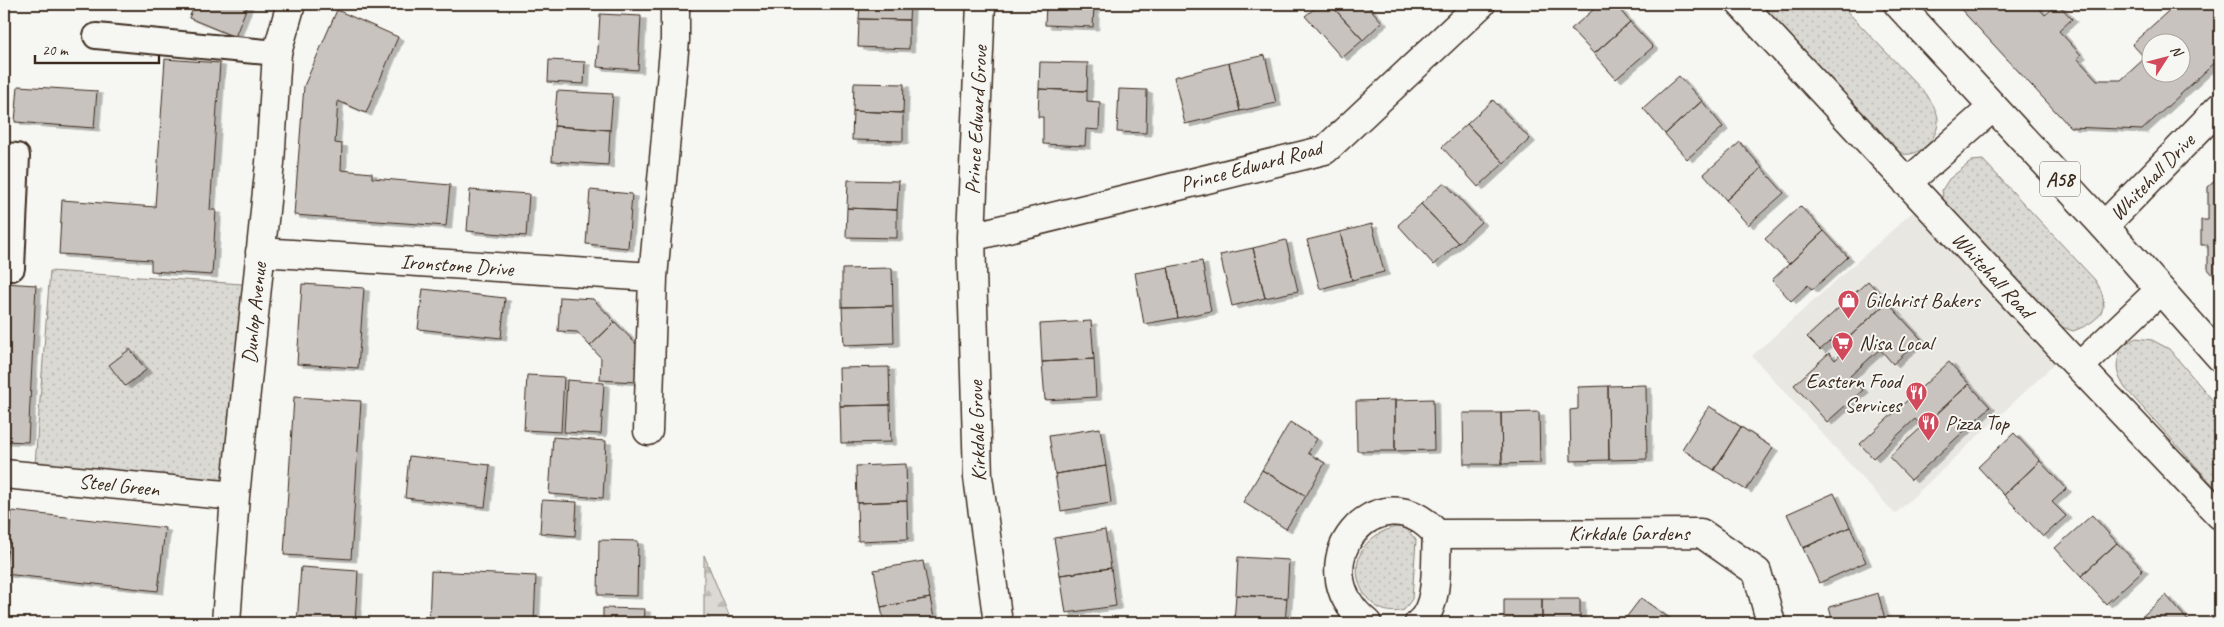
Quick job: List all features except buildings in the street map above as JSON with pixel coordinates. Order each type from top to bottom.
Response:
[{"type":"street","name":"Dunlop Avenue","points":[[226,623],[235,496],[270,163],[277,54],[291,4]]},
{"type":"street","points":[[648,431],[653,277],[675,40],[675,4]]},
{"type":"street","name":"Prince Edward Grove","points":[[971,237],[981,4]]},
{"type":"street","name":"Prince Edward Road","points":[[971,237],[1325,150],[1481,4]]},
{"type":"street","name":"Whitehall Road","points":[[1741,4],[2220,515]]},
{"type":"street","name":"A58","points":[[1898,4],[2104,226],[2220,357]]},
{"type":"street","name":"Whitehall Drive","points":[[2104,226],[2220,107]]},
{"type":"street","points":[[1907,183],[1993,108]]},
{"type":"street","name":"Kirkdale Grove","points":[[971,237],[978,477],[998,623]]},
{"type":"street","name":"Ironstone Drive","points":[[260,252],[653,277]]},
{"type":"street","points":[[2079,366],[2160,290]]},
{"type":"street","name":"Steel Green","points":[[4,474],[235,496]]},
{"type":"street","points":[[1367,623],[1354,609],[1345,593],[1339,574],[1340,555],[1346,540],[1355,529],[1382,513],[1398,511],[1426,522],[1437,534],[1433,600],[1429,612],[1419,623]]},
{"type":"street","name":"Kirkdale Gardens","points":[[1437,534],[1701,533],[1757,572],[1771,623]]},
{"type":"lane","points":[[96,36],[277,54]]},
{"type":"lane","points":[[4,155],[17,156],[12,268]]},
{"type":"shaded area","points":[[1925,201],[2066,353],[1895,514],[1752,356]]},
{"type":"green space","points":[[1756,4],[1840,4],[1927,95],[1938,117],[1935,134],[1931,140],[1920,150],[1906,154],[1899,153],[1886,145]]},
{"type":"green space","points":[[1983,160],[2095,280],[2103,298],[2103,305],[2097,318],[2091,323],[2073,331],[2062,327],[1943,199],[1942,190],[1949,179],[1972,161]]},
{"type":"green space","points":[[50,271],[257,285],[235,496],[34,477]]},
{"type":"green space","points":[[2136,338],[2152,340],[2169,349],[2220,409],[2220,493],[2121,382],[2117,367],[2122,345]]},
{"type":"green space","points":[[1396,527],[1405,527],[1416,540],[1412,599],[1404,610],[1388,611],[1375,605],[1364,594],[1358,580],[1357,564],[1363,549],[1375,536]]},
{"type":"green space","points":[[704,555],[732,623],[704,623]]},
{"type":"place","name":"Gilchrist Bakers","points":[[1849,319]]},
{"type":"place","name":"Nisa Local","points":[[1843,362]]},
{"type":"place","name":"Eastern Food Services","points":[[1917,412]]},
{"type":"place","name":"Pizza Top","points":[[1929,442]]}]
